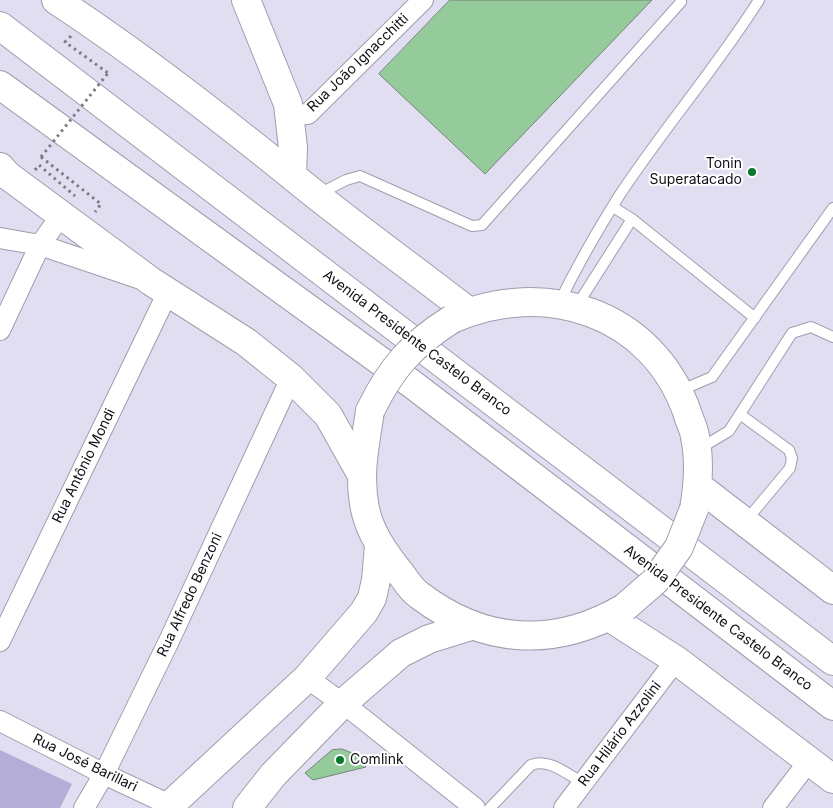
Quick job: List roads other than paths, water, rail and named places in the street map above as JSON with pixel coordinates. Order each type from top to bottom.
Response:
[{"type":"main road","points":[[56,0],[248,138],[460,315]]},
{"type":"main road","points":[[246,0],[288,104],[293,148],[292,176]]},
{"type":"main road","name":"Avenida Presidente Castelo Branco","points":[[0,26],[833,661]]},
{"type":"main road","name":"Avenida Presidente Castelo Branco","points":[[0,84],[412,384],[833,706]]},
{"type":"main road","points":[[248,138],[264,131],[290,114]]},
{"type":"main road","points":[[7,175],[77,207],[160,287],[246,342],[291,378],[328,415],[360,472]]},
{"type":"main road","points":[[513,301],[567,305],[608,319],[636,338],[660,362],[679,391],[696,437],[696,497],[679,547],[660,574],[617,612],[565,633],[517,636],[471,626],[417,594],[379,546],[366,510],[360,472],[370,411],[384,383],[402,358],[425,336],[460,315],[513,301]]},
{"type":"main road","points":[[696,497],[745,522],[833,590]]},
{"type":"main road","points":[[170,807],[306,678],[364,612],[372,598],[376,580],[379,546]]},
{"type":"main road","points":[[617,612],[676,660],[833,779]]},
{"type":"main road","points":[[247,808],[273,775],[342,704],[401,652],[429,639],[471,626]]},
{"type":"street","name":"Rua João Ignacchitti","points":[[290,114],[308,114],[423,0]]},
{"type":"street","points":[[0,330],[40,245],[77,207]]},
{"type":"street","points":[[0,238],[40,245],[160,287]]},
{"type":"street","name":"Rua Antônio Mondi","points":[[0,641],[160,287]]},
{"type":"street","name":"Rua Alfredo Benzoni","points":[[84,808],[104,774],[168,642],[291,378]]},
{"type":"street","name":"Rua Hilário Azzolini","points":[[564,808],[676,660]]},
{"type":"street","points":[[306,678],[353,711],[475,808]]},
{"type":"street","name":"Rua José Barillari","points":[[0,721],[170,807]]},
{"type":"street","points":[[773,808],[809,761]]},
{"type":"lane","points":[[567,305],[576,268],[613,207],[738,34],[759,0]]},
{"type":"lane","points":[[318,195],[346,180],[360,176],[472,226],[482,225],[681,2]]},
{"type":"lane","points":[[613,207],[632,219],[755,318]]},
{"type":"lane","points":[[679,391],[712,377],[833,208]]},
{"type":"lane","points":[[567,305],[632,219]]},
{"type":"lane","points":[[696,450],[729,431],[792,333],[811,328],[833,337]]},
{"type":"lane","points":[[741,415],[789,450],[792,458],[790,468],[745,522]]},
{"type":"lane","points":[[490,808],[531,765],[538,762],[546,763],[584,783]]},
{"type":"place","name":"Tonin Superatacado","points":[[752,172]]},
{"type":"place","name":"Comlink","points":[[340,760]]}]
